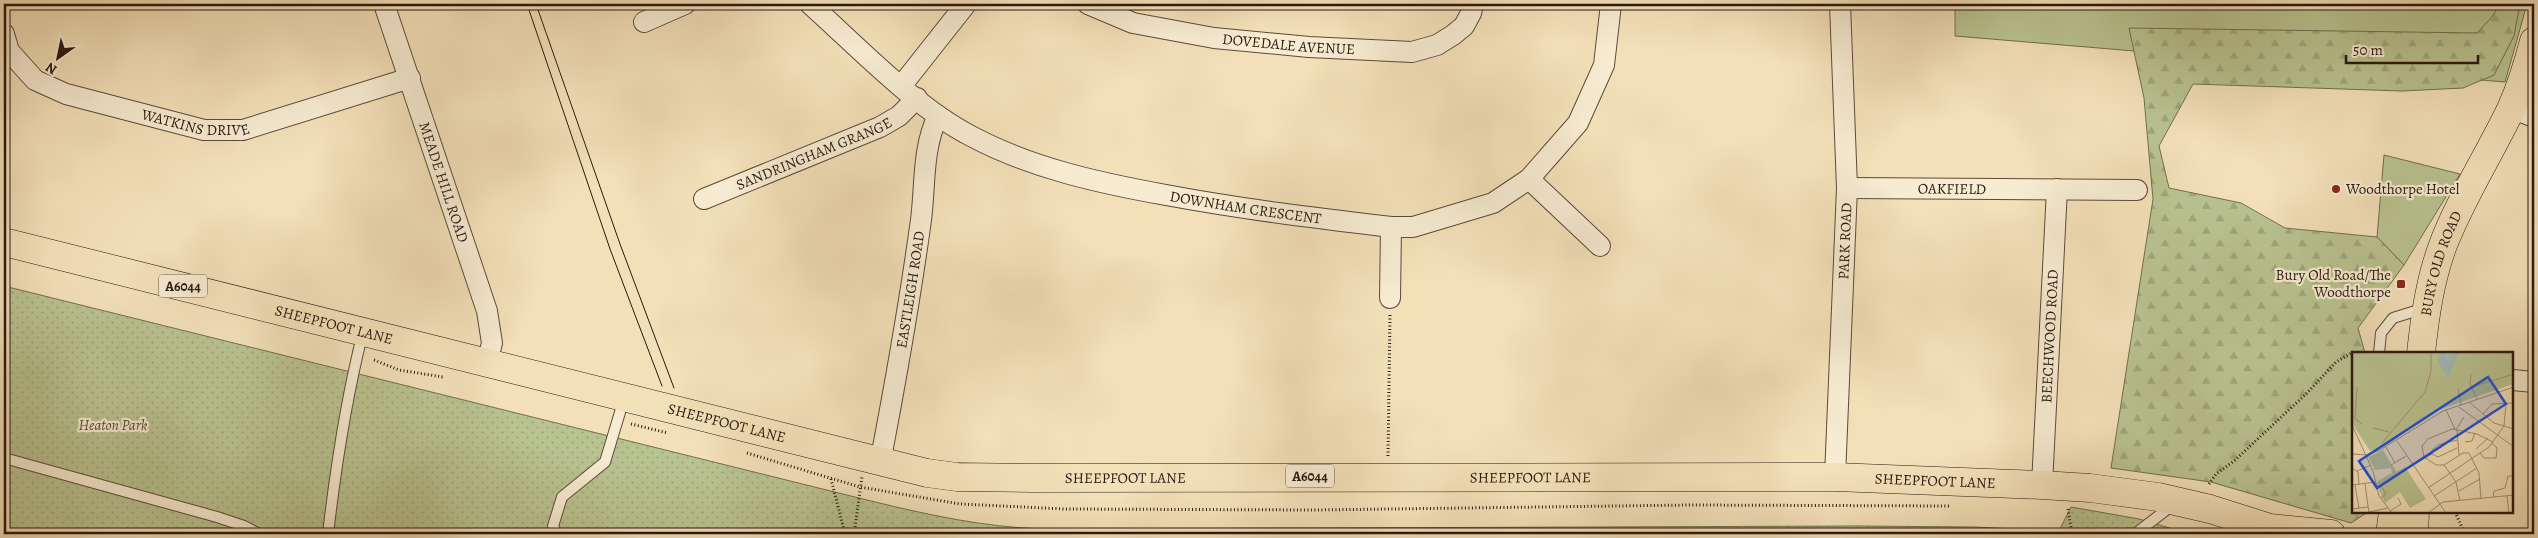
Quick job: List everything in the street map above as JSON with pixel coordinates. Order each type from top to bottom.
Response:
[{"type":"main road","name":"BURY OLD ROAD","points":[[2421,352],[2426,308],[2432,278],[2452,223],[2523,112],[2525,75],[2534,41]]},
{"type":"main road","name":"SHEEPFOOT LANE","points":[[4,242],[928,474],[957,477],[1834,477],[2042,485],[2090,488],[2178,501],[2287,532],[2331,534]]},
{"type":"main road","points":[[2390,534],[2393,513]]},
{"type":"main road","points":[[2414,534],[2415,513]]},
{"type":"street","name":"MEADE HILL ROAD","points":[[384,4],[487,311],[492,343],[487,362]]},
{"type":"street","points":[[644,22],[685,4]]},
{"type":"street","name":"DOWNHAM CRESCENT","points":[[810,4],[938,116],[970,136],[1008,153],[1099,183],[1241,209],[1391,227],[1413,227],[1493,203],[1529,179],[1578,123],[1604,65],[1611,4]]},
{"type":"street","points":[[909,92],[966,4]]},
{"type":"street","name":"DOVEDALE AVENUE","points":[[1088,4],[1133,23],[1214,38],[1309,47],[1412,52],[1437,45],[1454,35],[1464,26],[1471,14],[1473,4]]},
{"type":"street","points":[[1611,4],[1624,4]]},
{"type":"street","name":"PARK ROAD","points":[[1834,477],[1847,188],[1840,4]]},
{"type":"street","name":"WATKINS DRIVE","points":[[4,34],[9,51],[35,80],[66,94],[204,130],[243,130],[410,78]]},
{"type":"street","name":"SANDRINGHAM GRANGE","points":[[704,198],[880,127],[900,116],[909,92]]},
{"type":"street","name":"EASTLEIGH ROAD","points":[[873,461],[910,300],[924,200],[927,146],[938,116]]},
{"type":"street","points":[[1529,179],[1600,246]]},
{"type":"street","name":"OAKFIELD","points":[[1847,188],[2137,190]]},
{"type":"street","name":"BEECHWOOD ROAD","points":[[2042,485],[2057,189]]},
{"type":"street","points":[[1390,298],[1391,227]]},
{"type":"street","points":[[2513,380],[2534,382]]},
{"type":"lane","points":[[2379,352],[2380,333],[2393,318],[2426,308]]},
{"type":"lane","points":[[328,534],[337,456],[348,394],[363,331]]},
{"type":"lane","points":[[557,534],[554,526],[562,497],[605,462],[624,398]]},
{"type":"lane","points":[[4,458],[208,514],[244,526],[259,534]]},
{"type":"lane","points":[[2135,534],[2178,501]]},
{"type":"path","points":[[1387,476],[1390,298]]},
{"type":"path","points":[[2209,484],[2216,474],[2234,462],[2336,362],[2352,353]]},
{"type":"path","points":[[854,534],[873,461]]},
{"type":"path","points":[[830,478],[845,534]]},
{"type":"path","points":[[2455,513],[2465,534]]},
{"type":"green space","points":[[1955,4],[2527,4],[2505,82],[1955,36]]},
{"type":"green space","points":[[2500,4],[2520,4],[2514,36],[2494,75],[2463,88],[2402,91],[2193,84],[2159,146],[2169,188],[2241,203],[2285,228],[2377,237],[2404,265],[2358,328],[2365,352],[2352,352],[2352,513],[2366,513],[2351,523],[2211,482],[2111,468],[2153,199],[2144,98],[2129,28],[2477,33],[2492,17]]},
{"type":"green space","points":[[2384,155],[2460,174],[2404,265],[2377,237]]},
{"type":"green space","name":"Heaton Park","points":[[4,286],[871,501],[999,526],[1043,529],[1859,526],[1974,527],[2059,531],[2071,507],[2139,519],[2190,534],[4,534]]},
{"type":"tram line","points":[[527,4],[610,249],[662,386]]},
{"type":"tram line","points":[[536,4],[620,244],[674,388]]},
{"type":"place","name":"Woodthorpe Hotel","points":[[2336,189]]},
{"type":"place","name":"Bury Old Road/The Woodthorpe","points":[[2401,284]]}]
